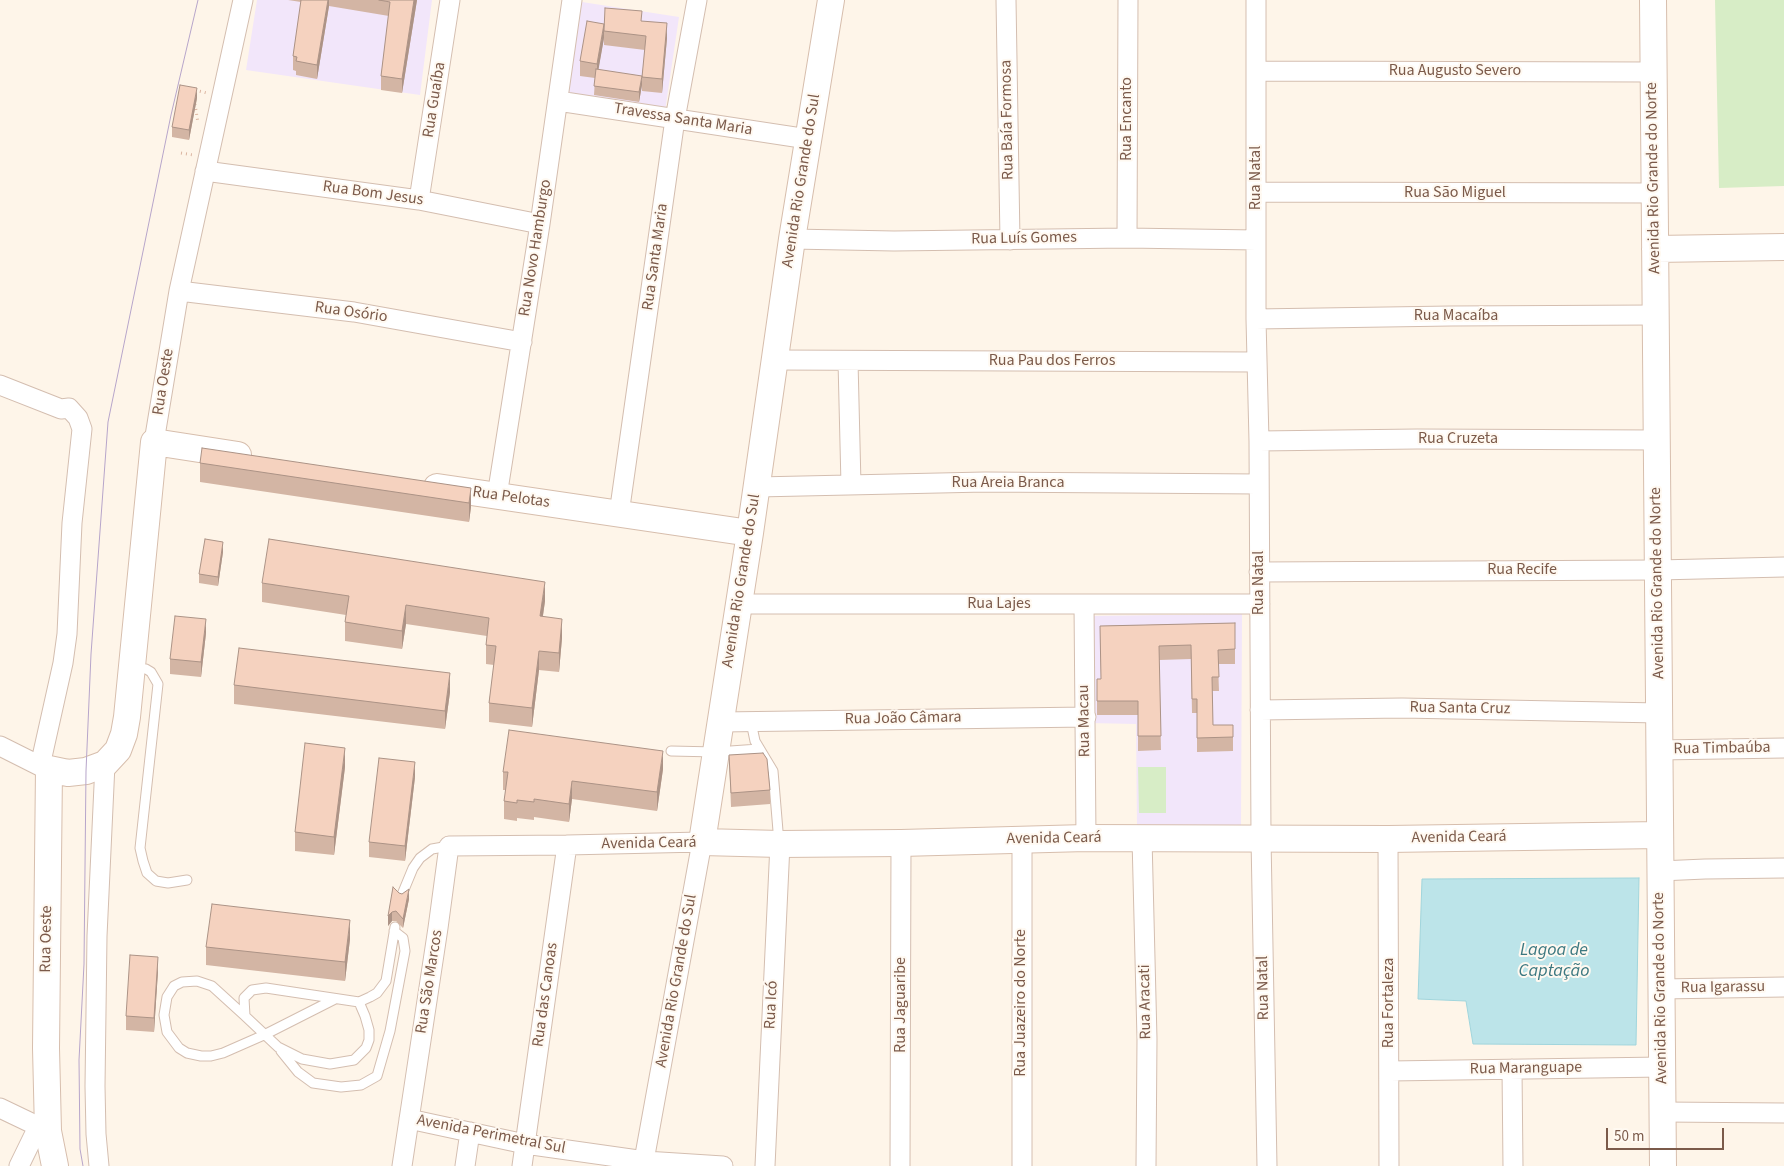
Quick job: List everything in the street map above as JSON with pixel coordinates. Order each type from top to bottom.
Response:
[{"type":"street","name":"Rua Oeste","points":[[105,764],[118,750],[124,734],[154,442],[179,291],[243,0]]},
{"type":"street","name":"Rua Guaíba","points":[[419,200],[450,0]]},
{"type":"street","name":"Rua Novo Hamburgo","points":[[497,496],[540,224],[572,0]]},
{"type":"street","name":"Avenida Rio Grande do Sul","points":[[644,1163],[702,842],[757,487],[792,239],[832,0]]},
{"type":"street","name":"Rua Baía Formosa","points":[[1006,0],[1010,240]]},
{"type":"street","name":"Rua Encanto","points":[[1127,238],[1128,0]]},
{"type":"street","name":"Rua Natal","points":[[1256,0],[1256,362],[1259,441],[1261,838],[1267,1166]]},
{"type":"street","name":"Avenida Rio Grande do Norte","points":[[1653,0],[1663,1166]]},
{"type":"street","name":"Rua Santa Maria","points":[[619,514],[692,1]]},
{"type":"street","name":"Rua Augusto Severo","points":[[1257,70],[1653,72]]},
{"type":"street","name":"Travessa Santa Maria","points":[[558,101],[808,139]]},
{"type":"street","name":"Rua Bom Jesus","points":[[206,171],[419,200],[540,224]]},
{"type":"street","name":"Rua São Miguel","points":[[1256,192],[1654,193]]},
{"type":"street","name":"Rua Luís Gomes","points":[[792,239],[894,241],[1127,238],[1256,240]]},
{"type":"street","points":[[1655,249],[1784,247]]},
{"type":"street","name":"Rua Osório","points":[[179,291],[354,312],[522,342]]},
{"type":"street","name":"Rua Macaíba","points":[[1256,319],[1656,316]]},
{"type":"street","name":"Rua Pau dos Ferros","points":[[775,360],[1256,362]]},
{"type":"street","points":[[848,361],[851,485]]},
{"type":"street","name":"Rua Oeste","points":[[0,385],[62,409],[69,408],[78,418],[82,433],[72,523],[67,634],[44,768],[46,1048],[43,1129],[55,1166]]},
{"type":"street","name":"Rua Cruzeta","points":[[1259,441],[1417,439],[1656,440]]},
{"type":"street","points":[[154,442],[260,459]]},
{"type":"street","name":"Rua Areia Branca","points":[[757,487],[985,482],[1258,484]]},
{"type":"street","name":"Rua Pelotas","points":[[418,484],[750,533]]},
{"type":"street","name":"Rua Recife","points":[[1260,572],[1658,570],[1784,567]]},
{"type":"street","name":"Rua Lajes","points":[[739,604],[1260,604]]},
{"type":"street","name":"Rua Macau","points":[[1084,604],[1086,838]]},
{"type":"street","name":"Rua Santa Cruz","points":[[1260,710],[1402,708],[1659,713]]},
{"type":"street","name":"Rua João Câmara","points":[[721,722],[1086,717]]},
{"type":"street","points":[[0,746],[44,768],[68,773],[86,772],[105,764],[97,936],[95,1086],[99,1166]]},
{"type":"street","name":"Rua Timbaúba","points":[[1659,750],[1784,748]]},
{"type":"street","name":"Avenida Ceará","points":[[449,846],[567,846],[702,842],[780,844],[901,843],[1086,838],[1388,839],[1660,835]]},
{"type":"street","name":"Rua Aracati","points":[[1142,838],[1147,1039],[1146,1166]]},
{"type":"street","name":"Rua Fortaleza","points":[[1388,839],[1389,1166]]},
{"type":"street","name":"Rua Juazeiro do Norte","points":[[1022,840],[1022,1166]]},
{"type":"street","name":"Rua Jaguaribe","points":[[900,1166],[901,843]]},
{"type":"street","name":"Rua Icó","points":[[765,1166],[780,844]]},
{"type":"street","name":"Rua São Marcos","points":[[402,1166],[449,846]]},
{"type":"street","name":"Rua das Canoas","points":[[522,1166],[567,846]]},
{"type":"street","points":[[1660,871],[1784,868]]},
{"type":"street","name":"Rua Igarassu","points":[[1661,989],[1784,987]]},
{"type":"street","name":"Rua Maranguape","points":[[1390,1071],[1662,1067]]},
{"type":"street","points":[[1512,1069],[1513,1166]]},
{"type":"street","points":[[0,1108],[43,1129],[19,1166]]},
{"type":"street","points":[[1662,1112],[1784,1114]]},
{"type":"street","name":"Avenida Perimetral Sul","points":[[409,1119],[592,1160],[723,1166]]},
{"type":"street","points":[[465,1166],[470,1132]]},
{"type":"lane","points":[[131,668],[146,669],[151,672],[158,684],[140,848],[143,861],[148,873],[156,881],[168,883],[187,880]]},
{"type":"lane","points":[[751,722],[755,741],[773,771],[780,844]]},
{"type":"lane","points":[[671,751],[716,752],[759,749]]},
{"type":"lane","points":[[401,897],[413,868],[420,858],[432,849],[449,846]]},
{"type":"lane","points":[[245,1016],[244,998],[252,990],[266,988],[358,1002],[377,993],[386,981],[395,929],[403,938],[404,951],[390,1031],[377,1076],[360,1085],[341,1087],[313,1083],[298,1072],[278,1047]]},
{"type":"lane","points":[[336,999],[264,1035],[223,1053],[200,1056],[187,1053],[179,1048],[167,1032],[164,1015],[167,997],[174,986],[182,982],[197,981],[212,986],[264,1035],[278,1047],[291,1055],[312,1062],[330,1064],[354,1060],[366,1048],[369,1040],[365,1016],[358,1002]]},
{"type":"shaded area","points":[[257,0],[432,0],[420,95],[246,70]]},
{"type":"shaded area","points":[[582,2],[679,17],[665,111],[567,97]]},
{"type":"shaded area","points":[[1242,614],[1241,827],[1137,827],[1136,724],[1089,723],[1087,616]]},
{"type":"green space","points":[[1715,0],[1784,0],[1784,186],[1719,188]]},
{"type":"green space","points":[[1138,767],[1166,767],[1166,813],[1139,813]]},
{"type":"water","name":"Lagoa de Captação","points":[[1639,878],[1636,1045],[1473,1044],[1466,1001],[1418,999],[1422,879]]},
{"type":"building","points":[[301,0],[328,0],[317,65],[296,61],[297,57],[293,56]]},
{"type":"building","points":[[379,0],[414,0],[402,79],[381,76],[390,2]]},
{"type":"building","points":[[605,8],[642,11],[641,21],[667,23],[662,79],[642,77],[646,36],[604,31]]},
{"type":"building","points":[[587,21],[604,24],[597,64],[580,61]]},
{"type":"building","points":[[596,69],[642,76],[639,92],[594,86]]},
{"type":"building","points":[[180,85],[197,88],[189,130],[172,127]]},
{"type":"building","points":[[202,448],[471,488],[469,503],[200,463]]},
{"type":"building","points":[[205,539],[223,542],[218,577],[199,574]]},
{"type":"building","points":[[269,539],[545,582],[540,616],[562,619],[559,653],[539,651],[532,708],[489,703],[496,646],[486,645],[489,618],[406,605],[402,631],[345,622],[349,596],[262,583]]},
{"type":"building","points":[[175,616],[206,619],[201,662],[170,659]]},
{"type":"building","points":[[1235,623],[1235,649],[1218,650],[1219,677],[1212,677],[1213,725],[1233,725],[1233,737],[1197,738],[1197,699],[1192,699],[1191,645],[1159,646],[1161,736],[1138,736],[1138,701],[1097,701],[1097,679],[1101,679],[1100,626]]},
{"type":"building","points":[[239,648],[450,673],[445,711],[234,685]]},
{"type":"building","points":[[509,730],[663,751],[657,792],[572,781],[569,804],[534,799],[534,802],[517,800],[517,803],[504,801],[508,772],[503,772]]},
{"type":"building","points":[[305,743],[345,748],[334,837],[295,832]]},
{"type":"building","points":[[763,753],[767,759],[770,790],[731,793],[729,755]]},
{"type":"building","points":[[379,758],[415,762],[405,846],[369,842]]},
{"type":"building","points":[[393,887],[402,894],[409,889],[403,919],[396,911],[388,916]]},
{"type":"building","points":[[212,904],[350,920],[345,962],[206,947]]},
{"type":"building","points":[[130,955],[158,957],[154,1018],[126,1016]]},
{"type":"tram line","points":[[83,1166],[80,1149],[79,1060],[84,964],[86,771],[91,654],[108,422],[171,115],[198,0]]}]
